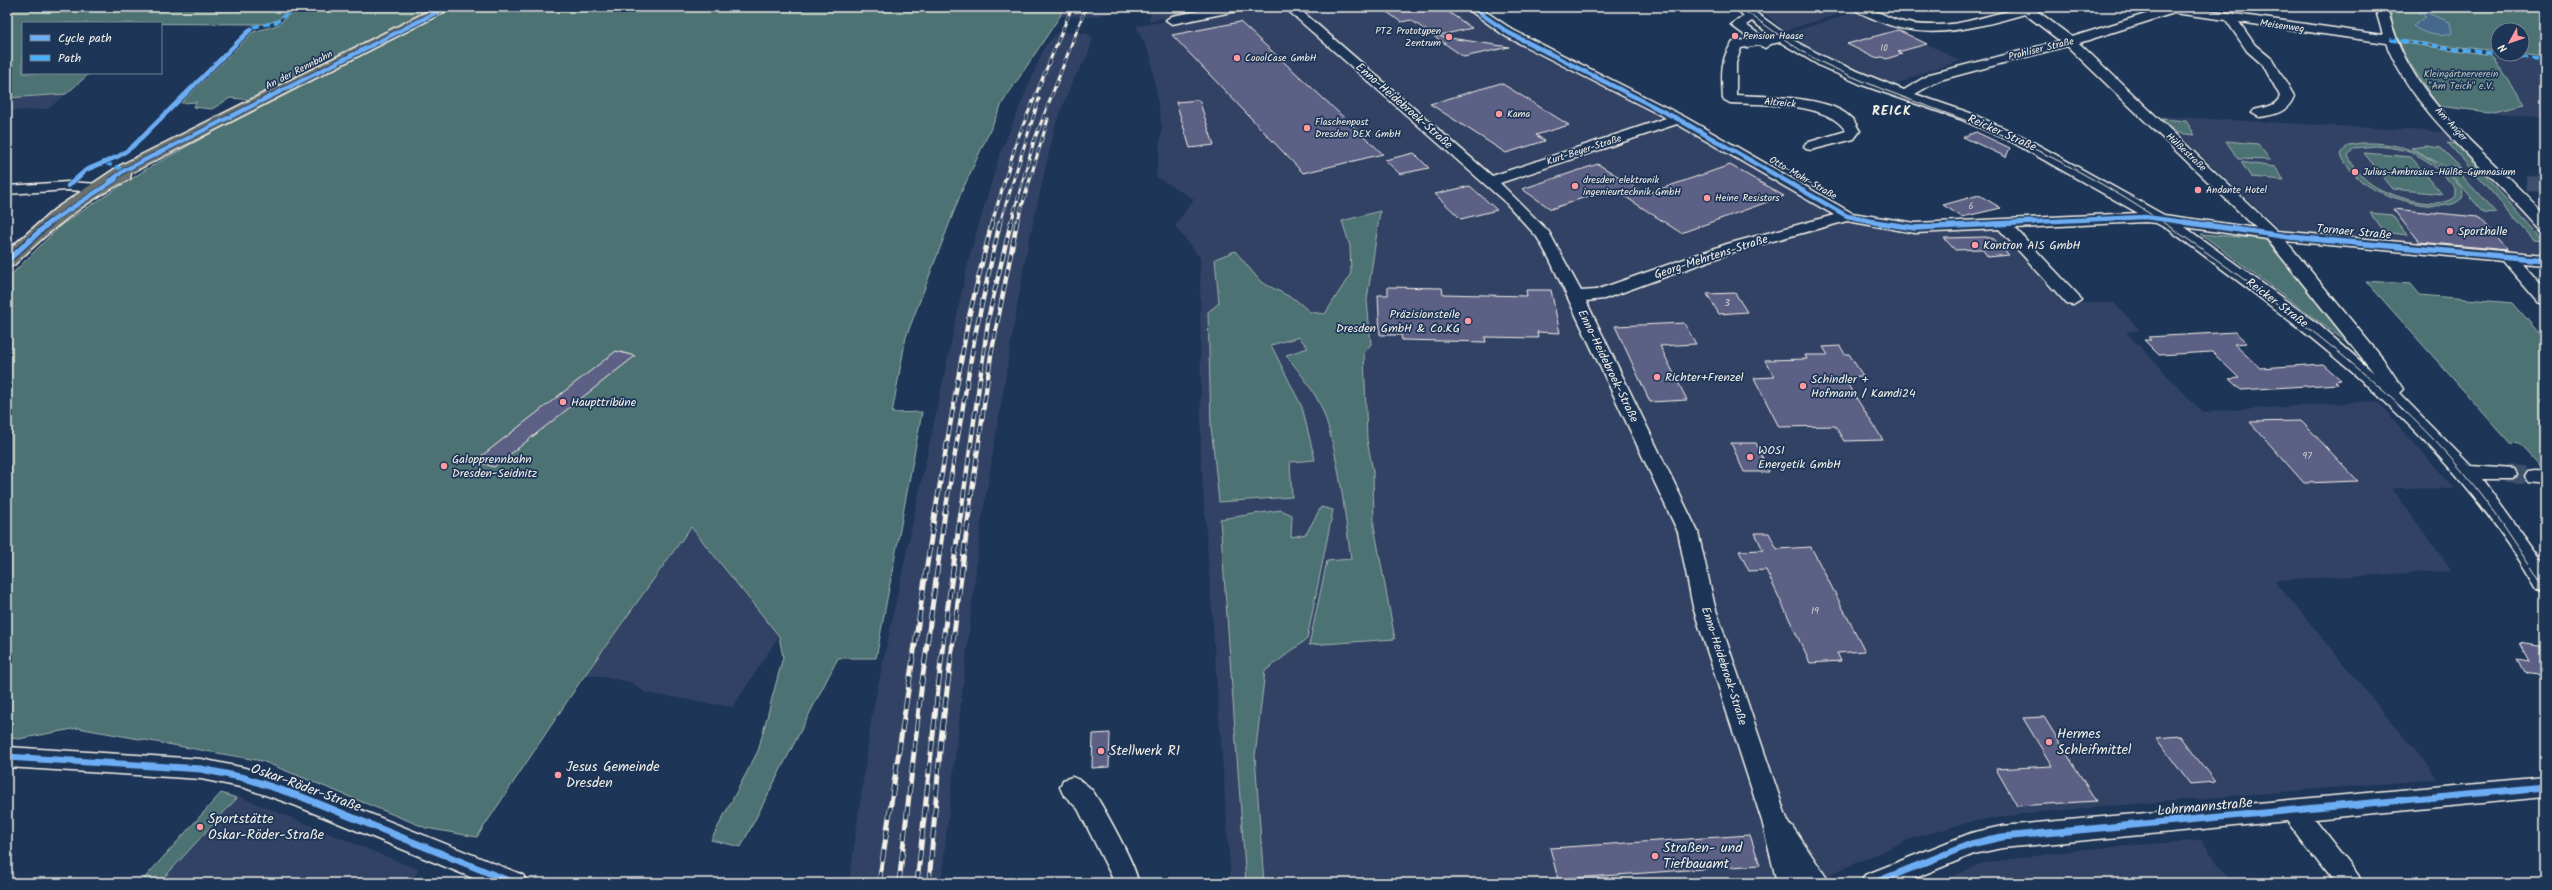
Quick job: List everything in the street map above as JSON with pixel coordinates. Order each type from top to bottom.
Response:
[{"type":"main road","name":"An der Rennbahn","points":[[7,261],[45,225],[104,185],[133,171],[161,153],[447,7]]},
{"type":"street","points":[[1172,20],[1237,7]]},
{"type":"street","name":"Enno-Heidebroek-Straße","points":[[1290,7],[1490,181],[1530,219],[1558,260],[1688,532],[1704,607],[1775,821],[1790,883]]},
{"type":"street","name":"Otto-Mohr-Straße","points":[[1471,7],[1515,36],[1678,119],[1847,216],[1877,223],[1915,228],[2137,217],[2162,218]]},
{"type":"street","points":[[1740,7],[1810,56],[1846,74],[1904,96]]},
{"type":"street","points":[[1859,7],[1903,26],[1925,30],[1953,29],[2031,8]]},
{"type":"street","name":"Am Anger","points":[[2381,7],[2390,40],[2408,74],[2431,104],[2505,181],[2545,226]]},
{"type":"street","name":"Hülßestraße","points":[[2031,8],[2070,42],[2272,234],[2368,365]]},
{"type":"street","name":"Meisenweg","points":[[2177,8],[2231,19],[2390,40]]},
{"type":"street","name":"Prohliser Straße","points":[[1904,96],[1917,86],[1935,77],[2070,42],[2177,8]]},
{"type":"street","points":[[1753,16],[1737,25],[1759,41],[1836,82]]},
{"type":"street","points":[[2231,19],[2251,48],[2268,62],[2287,96],[2284,104],[2272,111],[2258,113]]},
{"type":"street","name":"Altreick","points":[[1783,38],[1737,45],[1734,48],[1729,72],[1730,99],[1823,108],[1846,119],[1851,124],[1853,131],[1849,136],[1811,146]]},
{"type":"street","points":[[1850,88],[1870,96]]},
{"type":"street","name":"Reicker Straße","points":[[1904,96],[1941,108],[2022,141],[2162,218],[2312,328],[2368,365],[2402,406],[2466,472],[2524,549],[2545,584]]},
{"type":"street","name":"Kurt-Beyer-Straße","points":[[1490,181],[1678,119]]},
{"type":"street","points":[[2505,181],[2526,183]]},
{"type":"street","points":[[7,190],[104,185]]},
{"type":"street","name":"Georg-Mehrtens-Straße","points":[[1575,297],[1598,295],[1732,248],[1847,216]]},
{"type":"street","name":"Tornaer Straße","points":[[2162,218],[2272,234],[2545,260]]},
{"type":"street","points":[[2003,224],[2073,300]]},
{"type":"street","points":[[2508,257],[2545,298]]},
{"type":"street","points":[[2466,472],[2506,474]]},
{"type":"street","name":"Oskar-Röder-Straße","points":[[7,757],[93,764],[201,769],[245,778],[302,797],[514,883]]},
{"type":"street","points":[[1072,787],[1087,802],[1125,877],[1125,883]]},
{"type":"street","name":"Lohrmannstraße","points":[[1874,883],[1971,844],[2002,837],[2294,812],[2545,787]]},
{"type":"street","points":[[2294,812],[2349,883]]},
{"type":"street","name":"Enno-Heidebroek-Straße","points":[[1775,821],[1817,883]]},
{"type":"shaded area","points":[[1063,7],[1116,7],[1115,12],[1093,17],[1060,16]]},
{"type":"shaded area","points":[[1154,7],[1223,7],[1148,21]]},
{"type":"shaded area","points":[[1255,7],[1471,7],[1847,216],[1877,223],[2003,224],[2076,303],[2114,303],[2140,330],[2126,332],[2202,412],[2377,401],[2455,489],[2392,488],[2452,571],[2274,580],[2439,779],[2029,813],[1974,821],[1913,838],[1810,883],[1231,883],[1201,459],[1200,258],[1175,226],[1194,199],[1156,177],[1162,127],[1150,55],[1136,26]]},
{"type":"shaded area","points":[[1757,7],[1850,7],[1854,9],[1785,31]]},
{"type":"shaded area","points":[[2420,10],[2450,22],[2452,33],[2448,35],[2432,34],[2421,31],[2413,26],[2426,17],[2418,12]]},
{"type":"shaded area","points":[[1859,11],[1961,61],[1924,72],[1894,86],[1830,59],[1809,48],[1789,33]]},
{"type":"shaded area","points":[[1058,32],[1086,33],[1093,38],[1088,55],[1072,82],[1055,126],[1025,259],[981,525],[941,883],[849,883],[872,714],[969,258],[999,156],[1045,46]]},
{"type":"shaded area","points":[[2530,59],[2545,61],[2545,118],[2488,112],[2525,104],[2496,62],[2530,62]]},
{"type":"shaded area","points":[[66,94],[48,109],[7,111],[7,98]]},
{"type":"shaded area","name":"Julius-Ambrosius-Hülße-Gymnasium","points":[[2159,116],[2444,132],[2455,137],[2508,191],[2545,236],[2545,256],[2289,232],[2279,229]]},
{"type":"shaded area","points":[[691,527],[779,636],[733,707],[646,693],[631,682],[586,674]]},
{"type":"shaded area","points":[[238,796],[419,870],[410,883],[159,883]]},
{"type":"shaded area","points":[[2202,840],[2231,883],[1938,883],[1982,863],[2085,849]]},
{"type":"green space","points":[[7,7],[292,7],[279,19],[267,24],[22,22],[22,74],[89,74],[66,94],[7,98]]},
{"type":"green space","points":[[297,7],[441,7],[254,100],[230,98],[212,109],[193,107],[197,102],[181,103],[253,32],[278,25]]},
{"type":"green space","name":"Galopprennbahn Dresden-Seidnitz","points":[[456,7],[1063,7],[1060,16],[1003,102],[961,193],[906,337],[892,413],[922,412],[876,658],[838,658],[741,847],[711,840],[758,751],[783,657],[779,636],[691,527],[580,682],[477,837],[426,828],[262,761],[78,728],[19,739],[7,738],[7,279],[61,225],[145,170],[243,115]]},
{"type":"green space","points":[[2390,7],[2545,7],[2545,57],[2530,55],[2530,22],[2490,22],[2490,50],[2395,40]]},
{"type":"green space","name":"Kleingärtnerverein \"Am Teich\" e.V.","points":[[2396,42],[2490,55],[2490,62],[2496,62],[2525,104],[2488,112],[2438,106]]},
{"type":"green space","points":[[2162,119],[2186,121],[2195,135],[2177,133]]},
{"type":"green space","points":[[2226,141],[2258,144],[2270,160],[2238,159]]},
{"type":"green space","points":[[2376,143],[2402,147],[2414,151],[2436,164],[2446,172],[2462,189],[2462,198],[2454,203],[2443,206],[2429,205],[2400,199],[2375,190],[2359,179],[2345,162],[2341,154],[2348,145]],"holes":[[[2376,146],[2390,147],[2412,153],[2429,163],[2455,188],[2455,196],[2448,201],[2426,203],[2388,193],[2371,184],[2364,178],[2354,167],[2348,155],[2354,148]]]},
{"type":"green space","points":[[2448,143],[2456,144],[2544,241],[2534,240]]},
{"type":"green space","points":[[2426,146],[2441,148],[2461,168],[2454,167],[2496,213],[2483,212],[2444,166],[2411,148]]},
{"type":"green space","points":[[2364,153],[2411,157],[2442,194],[2393,189]]},
{"type":"green space","points":[[2241,162],[2275,167],[2284,180],[2251,177]]},
{"type":"green space","points":[[1380,211],[1367,300],[1371,344],[1364,353],[1367,440],[1373,471],[1374,526],[1395,639],[1309,645],[1327,561],[1351,559],[1341,486],[1334,449],[1324,414],[1317,398],[1286,355],[1308,348],[1299,337],[1271,345],[1302,407],[1315,460],[1290,462],[1292,497],[1219,502],[1211,426],[1208,312],[1219,303],[1215,259],[1235,251],[1261,282],[1296,300],[1310,312],[1325,314],[1351,273],[1350,246],[1342,221]]},
{"type":"green space","points":[[2370,213],[2392,215],[2407,235],[2384,232]]},
{"type":"green space","points":[[2201,234],[2264,239],[2360,347],[2353,347]]},
{"type":"green space","points":[[2366,281],[2411,284],[2420,295],[2513,303],[2545,340],[2545,469],[2541,468],[2519,444],[2510,443]]},
{"type":"green space","points":[[1321,507],[1333,510],[1307,639],[1265,671],[1255,756],[1264,883],[1246,883],[1220,519],[1281,510],[1292,515],[1291,537],[1306,534]]},
{"type":"green space","name":"Sportstätte Oskar-Röder-Straße","points":[[221,793],[237,798],[159,883],[140,883]]},
{"type":"building","points":[[1380,7],[1441,7],[1472,28],[1437,36],[1509,47],[1464,57],[1411,20],[1401,22]]},
{"type":"building","points":[[1240,22],[1383,154],[1303,173],[1172,35]]},
{"type":"building","points":[[1898,30],[1927,44],[1898,52],[1902,54],[1886,59],[1882,57],[1875,58],[1847,44]]},
{"type":"building","name":"Kama","points":[[1501,83],[1569,125],[1536,135],[1545,141],[1506,153],[1430,104]]},
{"type":"building","points":[[1199,100],[1214,145],[1190,148],[1176,102]]},
{"type":"building","points":[[1976,132],[2010,148],[2006,157],[1963,137]]},
{"type":"building","points":[[1414,153],[1429,168],[1400,174],[1385,160]]},
{"type":"building","name":"Heine Resistors","points":[[1598,164],[1646,194],[1730,165],[1784,196],[1681,233],[1612,188],[1551,209],[1522,189]]},
{"type":"building","points":[[1470,186],[1497,210],[1461,219],[1435,194]]},
{"type":"building","name":"Kontron AIS GmbH","points":[[1979,195],[2001,208],[1962,217],[1943,205]]},
{"type":"building","name":"Sporthalle","points":[[2393,209],[2478,217],[2508,250],[2419,242]]},
{"type":"building","name":"Kontron AIS GmbH","points":[[1986,237],[1994,239],[2009,255],[1988,257],[1982,249],[1955,250],[1944,238]]},
{"type":"building","name":"Präzisionsteile Dresden GmbH & Co.KG","points":[[1388,287],[1442,288],[1443,294],[1527,296],[1526,290],[1551,290],[1560,333],[1537,332],[1538,338],[1485,337],[1486,342],[1402,340],[1401,335],[1380,335],[1378,295],[1388,295]]},
{"type":"building","points":[[1735,293],[1747,312],[1719,314],[1707,294]]},
{"type":"building","name":"Richter+Frenzel","points":[[1684,323],[1696,344],[1660,346],[1687,400],[1650,402],[1615,326]]},
{"type":"building","points":[[2235,332],[2247,343],[2234,344],[2260,368],[2323,364],[2341,380],[2335,381],[2338,384],[2241,390],[2229,379],[2239,378],[2212,352],[2159,355],[2144,340],[2151,340],[2148,337]]},
{"type":"building","name":"Schindler + Hofmann / Kamdi24","points":[[1840,346],[1845,354],[1849,354],[1863,376],[1843,377],[1883,440],[1844,441],[1835,426],[1779,427],[1754,378],[1774,377],[1765,360],[1807,359],[1805,355],[1828,355],[1823,347]]},
{"type":"building","name":"Haupttribüne","points":[[616,351],[635,356],[494,467],[475,461]]},
{"type":"building","points":[[2301,421],[2358,481],[2304,483],[2250,422]]},
{"type":"building","name":"WOSI Energetik GmbH","points":[[1731,443],[1756,443],[1769,472],[1744,472]]},
{"type":"building","points":[[1755,533],[1769,533],[1777,549],[1811,547],[1865,651],[1837,653],[1841,661],[1810,663],[1766,570],[1749,571],[1739,551],[1763,550]]},
{"type":"building","points":[[2520,643],[2545,647],[2545,687],[2538,674],[2525,672],[2518,659],[2530,661]]},
{"type":"building","name":"Hermes Schleifmittel","points":[[2044,717],[2096,801],[2017,806],[1996,769],[2052,766],[2023,718]]},
{"type":"building","name":"Stellwerk R1","points":[[1110,733],[1109,767],[1092,768],[1093,734]]},
{"type":"building","points":[[2180,736],[2215,782],[2190,784],[2156,738]]},
{"type":"building","name":"Straßen- und Tiefbauamt","points":[[1750,835],[1760,865],[1558,879],[1550,848]]},
{"type":"tunnel","points":[[2526,183],[2545,184]]},
{"type":"tunnel","points":[[2507,474],[2534,476]]},
{"type":"tram line","points":[[1738,7],[1790,43],[1823,63],[1880,88],[1996,132],[2078,171],[2127,199],[2219,261],[2330,345],[2413,418],[2463,472],[2485,500],[2506,529],[2545,589]]},
{"type":"railway","points":[[992,223],[1017,140],[1072,7]]},
{"type":"railway","points":[[1011,223],[1034,141],[1086,7]]},
{"type":"railway","points":[[1000,223],[1039,99]]},
{"type":"railway","points":[[1017,223],[1048,119]]},
{"type":"railway","points":[[935,513],[968,321],[992,222]]},
{"type":"railway","points":[[945,513],[975,335],[1000,222]]},
{"type":"railway","points":[[961,513],[989,315],[1011,222]]},
{"type":"railway","points":[[969,513],[991,355],[1017,222]]},
{"type":"railway","points":[[879,883],[935,512]]},
{"type":"railway","points":[[899,883],[922,682],[945,512]]},
{"type":"railway","points":[[917,883],[944,634],[961,512]]},
{"type":"railway","points":[[929,883],[941,739],[969,512]]},
{"type":"marked path","points":[[253,27],[277,22],[295,7]]},
{"type":"marked path","points":[[2390,40],[2490,53]]},
{"type":"marked path","points":[[2530,58],[2545,60]]},
{"type":"marked path","points":[[105,163],[125,170]]},
{"type":"cycle path","points":[[110,181],[125,170],[447,7]]},
{"type":"cycle path","points":[[1471,7],[1509,33],[1678,119],[1847,216],[1877,223],[1915,228],[2145,217],[2290,237],[2545,260]]},
{"type":"cycle path","points":[[68,186],[86,170],[119,156],[132,147],[251,29]]},
{"type":"cycle path","points":[[7,261],[56,217],[116,179]]},
{"type":"cycle path","points":[[7,757],[93,764],[201,769],[245,778],[302,797],[514,883]]},
{"type":"cycle path","points":[[1874,883],[1971,844],[2002,837],[2545,787]]},
{"type":"place","name":"Pension Haase","points":[[1735,36]]},
{"type":"place","name":"PTZ Prototypen Zentrum","points":[[1449,37]]},
{"type":"place","name":"CooolCase GmbH","points":[[1237,58]]},
{"type":"place","name":"Kama","points":[[1499,114]]},
{"type":"place","name":"Flaschenpost Dresden DEX GmbH","points":[[1307,128]]},
{"type":"place","name":"Julius-Ambrosius-Hülße-Gymnasium","points":[[2355,172]]},
{"type":"place","name":"dresden elektronik ingenieurtechnik GmbH","points":[[1575,186]]},
{"type":"place","name":"Andante Hotel","points":[[2198,190]]},
{"type":"place","name":"Heine Resistors","points":[[1707,198]]},
{"type":"place","name":"Sporthalle","points":[[2450,231]]},
{"type":"place","name":"Kontron AIS GmbH","points":[[1975,245]]},
{"type":"place","name":"Präzisionsteile Dresden GmbH & Co.KG","points":[[1468,321]]},
{"type":"place","name":"Richter+Frenzel","points":[[1657,377]]},
{"type":"place","name":"Schindler + Hofmann / Kamdi24","points":[[1803,386]]},
{"type":"place","name":"Haupttribüne","points":[[563,402]]},
{"type":"place","name":"WOSI Energetik GmbH","points":[[1750,457]]},
{"type":"place","name":"Galopprennbahn Dresden-Seidnitz","points":[[444,466]]},
{"type":"place","name":"Hermes Schleifmittel","points":[[2049,742]]},
{"type":"place","name":"Stellwerk R1","points":[[1101,751]]},
{"type":"place","name":"Jesus Gemeinde Dresden","points":[[558,775]]},
{"type":"place","name":"Sportstätte Oskar-Röder-Straße","points":[[200,827]]},
{"type":"place","name":"Straßen- und Tiefbauamt","points":[[1655,856]]},
{"type":"district","name":"REICK","points":[[1892,111]]}]
